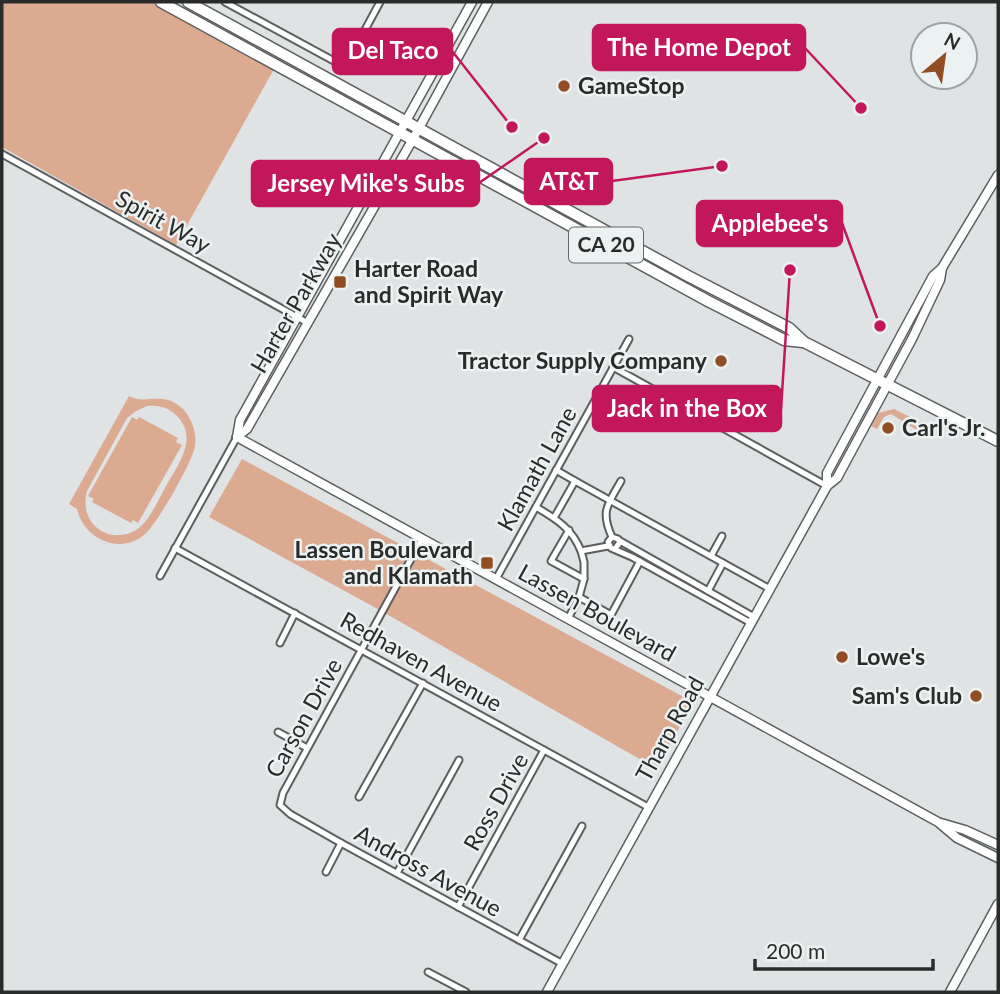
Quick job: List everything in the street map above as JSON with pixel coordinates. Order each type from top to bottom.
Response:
[{"type":"highway","name":"CA 20","points":[[161,2],[708,301],[783,340],[804,342]]},
{"type":"highway","name":"CA 20","points":[[188,2],[688,276],[789,328],[804,342],[998,441]]},
{"type":"street","points":[[225,2],[234,4],[345,67],[380,2]]},
{"type":"street","name":"Harter Parkway","points":[[160,576],[237,437],[240,420],[472,2]]},
{"type":"street","name":"Harter Parkway","points":[[237,437],[247,429],[488,2]]},
{"type":"street","name":"Spirit Way","points":[[2,154],[306,322]]},
{"type":"street","name":"Tharp Road","points":[[827,485],[827,473],[933,276],[942,268],[998,175]]},
{"type":"street","name":"Tharp Road","points":[[547,992],[827,485],[837,478],[940,280],[942,268]]},
{"type":"street","name":"Klamath Lane","points":[[496,579],[629,339]]},
{"type":"street","points":[[613,368],[827,485]]},
{"type":"street","name":"Lassen Boulevard","points":[[237,437],[939,822],[998,845]]},
{"type":"street","points":[[556,470],[770,589]]},
{"type":"street","points":[[554,518],[575,481]]},
{"type":"street","points":[[621,481],[605,515],[612,537],[641,558]]},
{"type":"street","points":[[536,508],[569,530],[581,551],[584,579],[568,619]]},
{"type":"street","points":[[569,530],[551,561],[584,579]]},
{"type":"street","points":[[711,556],[722,536]]},
{"type":"street","points":[[608,546],[608,540],[612,537]]},
{"type":"street","name":"Carson Drive","points":[[280,805],[283,793],[422,538]]},
{"type":"street","points":[[615,549],[619,540]]},
{"type":"street","points":[[581,551],[608,546],[641,558],[752,620]]},
{"type":"street","name":"Redhaven Avenue","points":[[176,548],[649,807]]},
{"type":"street","points":[[579,597],[611,615],[641,558]]},
{"type":"street","points":[[706,594],[723,563]]},
{"type":"street","points":[[280,643],[295,613]]},
{"type":"street","points":[[359,797],[423,683]]},
{"type":"street","points":[[278,732],[307,748]]},
{"type":"street","name":"Ross Drive","points":[[458,907],[544,750]]},
{"type":"street","points":[[397,873],[459,760]]},
{"type":"street","name":"Andross Avenue","points":[[280,805],[290,814],[341,844],[563,964]]},
{"type":"street","name":"Lassen Boulevard","points":[[939,822],[957,838],[998,858]]},
{"type":"street","points":[[519,940],[582,826]]},
{"type":"street","points":[[326,872],[341,844]]},
{"type":"street","points":[[950,992],[998,904]]},
{"type":"street","points":[[428,972],[466,992]]},
{"type":"shaded area","points":[[2,2],[151,2],[274,69],[176,245],[2,147]]},
{"type":"shaded area","points":[[129,396],[135,399],[169,400],[184,410],[195,432],[193,454],[165,507],[144,535],[124,544],[104,541],[87,529],[77,509],[69,504]],"holes":[[[147,406],[163,407],[176,415],[186,433],[184,452],[148,519],[128,534],[106,533],[95,526],[87,514],[87,491],[127,418]]]},
{"type":"shaded area","points":[[894,409],[939,431],[935,437],[927,433],[925,435],[891,414],[884,417],[877,429],[871,426],[878,413]]},
{"type":"shaded area","points":[[132,417],[137,420],[139,417],[178,438],[176,442],[182,445],[138,523],[133,520],[131,523],[92,502],[94,499],[88,496]]},
{"type":"shaded area","points":[[242,459],[693,702],[657,769],[376,608],[209,517]]},
{"type":"place","name":"GameStop","points":[[564,86]]},
{"type":"place","name":"The Home Depot","points":[[861,108]]},
{"type":"place","name":"Del Taco","points":[[512,127]]},
{"type":"place","name":"Jersey Mike's Subs","points":[[544,138]]},
{"type":"place","name":"AT&T","points":[[722,166]]},
{"type":"place","name":"Jack in the Box","points":[[790,270]]},
{"type":"place","name":"Harter Road and Spirit Way","points":[[340,282]]},
{"type":"place","name":"Applebee's","points":[[880,326]]},
{"type":"place","name":"Tractor Supply Company","points":[[721,361]]},
{"type":"place","name":"Carl's Jr.","points":[[888,428]]},
{"type":"place","name":"Lassen Boulevard and Klamath","points":[[487,563]]},
{"type":"place","name":"Lowe's","points":[[842,657]]},
{"type":"place","name":"Sam's Club","points":[[976,696]]}]
